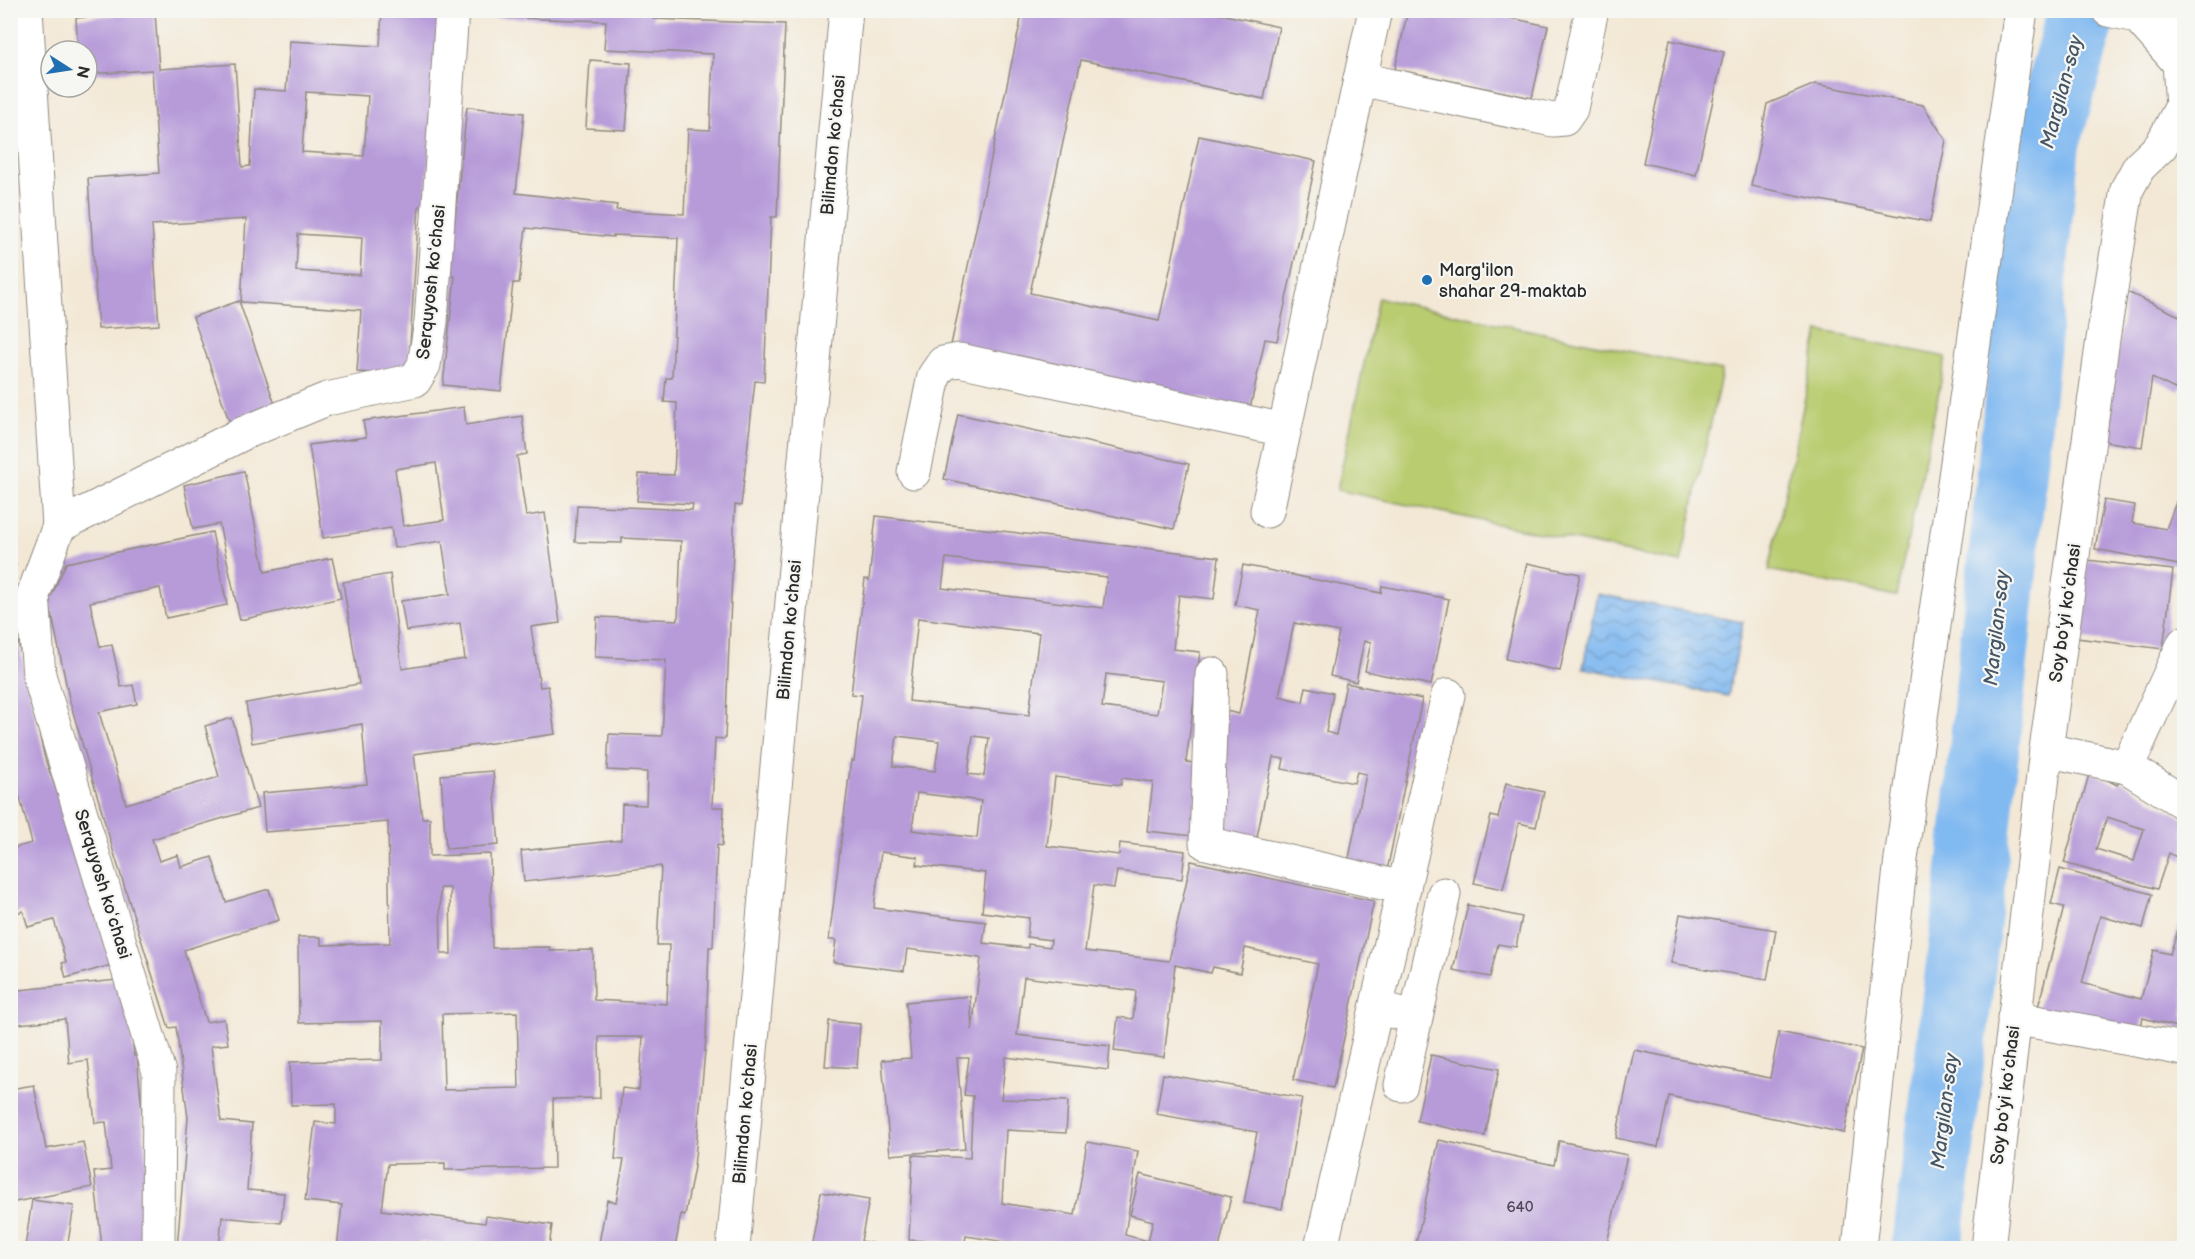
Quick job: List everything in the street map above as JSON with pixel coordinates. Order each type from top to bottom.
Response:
[{"type":"street","name":"Serquyosh koʻchasi","points":[[26,10],[59,526],[33,595],[39,675],[159,1072],[159,1248]]},
{"type":"street","name":"Serquyosh koʻchasi","points":[[59,526],[244,433],[275,420],[327,399],[414,380],[424,365],[431,322],[452,10]]},
{"type":"street","name":"Bilimdon koʻchasi","points":[[733,1248],[846,10]]},
{"type":"street","points":[[1267,511],[1375,10]]},
{"type":"street","points":[[1859,1248],[1901,859],[2021,10]]},
{"type":"street","points":[[2108,10],[2140,14],[2184,26]]},
{"type":"street","points":[[1360,79],[1553,120],[1564,119],[1571,110],[1591,14]]},
{"type":"street","name":"Soy boʻyi koʻchasi","points":[[1988,1248],[2046,750],[2103,339],[2127,189],[2139,167],[2161,146],[2182,106],[2179,63],[2140,14]]},
{"type":"street","points":[[914,472],[934,376],[943,363],[958,360],[1284,430]]},
{"type":"street","points":[[2127,767],[2184,643]]},
{"type":"street","points":[[1212,674],[1206,843],[1404,888]]},
{"type":"street","points":[[1321,1248],[1448,695]]},
{"type":"street","points":[[2046,750],[2127,767],[2184,803]]},
{"type":"street","points":[[1401,1085],[1444,894]]},
{"type":"street","points":[[1377,1008],[1416,1017]]},
{"type":"street","points":[[2014,1018],[2184,1049]]},
{"type":"green space","points":[[1378,298],[1722,371],[1681,563],[1337,490]]},
{"type":"green space","points":[[1819,331],[1946,357],[1896,596],[1769,570]]},
{"type":"water","points":[[1597,594],[1743,622],[1728,696],[1583,668]]},
{"type":"building","points":[[382,10],[444,10],[425,206],[419,206],[408,375],[357,372],[361,310],[241,302],[246,219],[152,225],[159,325],[98,329],[88,178],[159,173],[152,70],[99,73],[99,39],[77,39],[76,18],[155,12],[159,69],[235,64],[242,167],[250,166],[254,89],[286,91],[290,41],[380,46]],"holes":[[[306,92],[368,96],[364,156],[302,152]],[[298,234],[362,238],[360,275],[296,271]]]},
{"type":"building","points":[[485,10],[654,10],[653,19],[785,24],[777,217],[771,217],[764,382],[755,381],[741,506],[735,505],[725,739],[715,738],[712,807],[724,807],[722,846],[717,845],[713,947],[709,947],[706,1039],[701,1096],[694,1167],[685,1215],[681,1214],[675,1248],[598,1248],[607,1200],[616,1202],[624,1160],[615,1159],[622,1088],[639,1090],[643,1037],[599,1037],[600,1098],[553,1099],[554,1168],[445,1170],[445,1163],[388,1164],[382,1210],[485,1223],[486,1216],[552,1225],[549,1248],[471,1248],[417,1242],[416,1248],[337,1248],[342,1205],[305,1201],[315,1122],[336,1124],[336,1104],[291,1105],[290,1062],[382,1060],[382,1021],[299,1023],[298,937],[321,937],[321,945],[390,943],[388,822],[265,832],[262,793],[367,784],[362,724],[252,743],[246,703],[359,684],[343,582],[390,574],[402,669],[465,659],[460,623],[406,631],[401,601],[450,594],[442,541],[394,548],[391,528],[323,538],[309,445],[366,437],[363,421],[464,407],[466,425],[522,416],[527,454],[517,456],[526,516],[545,513],[560,623],[531,627],[540,687],[548,686],[555,734],[414,754],[422,818],[430,818],[430,856],[490,854],[492,948],[550,947],[550,951],[593,950],[594,1000],[667,1004],[669,945],[657,945],[661,866],[524,882],[521,851],[621,840],[622,804],[646,805],[647,772],[607,770],[609,734],[662,736],[666,660],[595,657],[597,617],[678,620],[681,541],[622,538],[622,543],[575,542],[577,505],[692,510],[693,504],[637,501],[639,474],[674,475],[677,403],[664,402],[666,378],[672,378],[678,238],[613,235],[613,237],[526,228],[519,283],[513,283],[501,391],[443,385],[455,276],[449,276],[467,107],[524,113],[516,193],[617,205],[616,210],[684,214],[688,129],[710,130],[713,54],[604,49],[606,21],[485,17]],"holes":[[[436,463],[444,520],[403,526],[395,469]],[[440,888],[450,888],[451,954],[441,954]],[[517,1012],[519,1088],[444,1090],[442,1014]]]},
{"type":"building","points":[[1023,10],[1203,10],[1279,27],[1264,99],[1081,60],[1030,293],[1159,321],[1199,136],[1316,161],[1277,341],[1265,339],[1250,409],[951,345]]},
{"type":"building","points":[[1408,10],[1473,10],[1548,26],[1532,98],[1395,69]]},
{"type":"building","points":[[1670,40],[1724,52],[1696,175],[1643,163]]},
{"type":"building","points":[[590,60],[631,63],[626,130],[586,128]]},
{"type":"building","points":[[1815,84],[1923,105],[1946,140],[1930,222],[1751,186],[1767,104]]},
{"type":"building","points":[[2127,292],[2184,318],[2184,389],[2181,387],[2179,391],[2152,378],[2142,447],[2103,441]]},
{"type":"building","points":[[239,301],[278,413],[232,429],[193,317]]},
{"type":"building","points":[[958,414],[1189,464],[1174,529],[944,479]]},
{"type":"building","points":[[244,471],[265,572],[332,558],[341,598],[240,620],[219,524],[193,529],[184,485]]},
{"type":"building","points":[[2184,481],[2184,566],[2095,549],[2104,500],[2135,505],[2132,523],[2166,529]]},
{"type":"building","points":[[876,516],[1219,557],[1214,599],[1179,595],[1173,649],[1200,652],[1186,762],[1202,764],[1193,836],[1147,831],[1153,782],[1122,778],[1121,785],[1055,777],[1047,846],[1119,855],[1120,843],[1185,851],[1182,879],[1117,871],[1114,888],[1094,885],[1085,951],[1169,961],[1191,861],[1374,901],[1333,1088],[1293,1080],[1318,964],[1245,948],[1240,973],[1213,967],[1211,973],[1175,965],[1164,1057],[1114,1051],[1118,1017],[1133,1019],[1136,991],[1024,977],[1017,1035],[1110,1046],[1108,1070],[1006,1057],[1001,1099],[1068,1101],[1066,1133],[1006,1130],[1002,1203],[1075,1215],[1087,1142],[1138,1151],[1125,1235],[1148,1241],[1153,1221],[1130,1215],[1140,1174],[1231,1197],[1219,1248],[1046,1248],[966,1236],[965,1243],[909,1240],[913,1155],[970,1158],[973,1096],[964,1095],[969,1058],[957,1058],[965,1149],[890,1155],[882,1060],[911,1058],[906,1002],[970,996],[972,1030],[981,958],[907,949],[904,971],[833,962],[836,940],[829,940],[851,760],[854,761],[862,695],[851,694],[865,579],[869,580]],"holes":[[[946,558],[1107,577],[1103,608],[942,588]],[[918,618],[1039,633],[1029,715],[909,701]],[[1106,674],[1162,681],[1157,714],[1102,707]],[[897,736],[939,741],[935,771],[893,766]],[[973,736],[989,738],[984,776],[968,774]],[[917,793],[981,801],[977,838],[912,830]],[[881,852],[918,857],[917,865],[986,873],[982,912],[1029,918],[1027,937],[1051,940],[1050,947],[1028,944],[1028,948],[983,943],[986,922],[874,908]]]},
{"type":"building","points":[[10,530],[16,566],[10,567]]},
{"type":"building","points":[[212,532],[227,605],[166,618],[160,588],[90,602],[100,647],[112,645],[121,687],[133,685],[137,704],[99,712],[126,804],[219,777],[205,726],[232,718],[258,808],[152,839],[159,861],[178,855],[181,867],[212,857],[226,902],[269,889],[279,920],[184,950],[206,1022],[224,1019],[228,1044],[211,1046],[221,1121],[252,1124],[247,1190],[284,1193],[281,1223],[222,1217],[219,1248],[177,1248],[188,1118],[176,1027],[169,1028],[113,850],[69,698],[49,601],[66,563]]},
{"type":"building","points":[[2087,560],[2173,570],[2163,649],[2077,638]]},
{"type":"building","points":[[1527,563],[1580,574],[1560,671],[1506,659]]},
{"type":"building","points":[[1243,565],[1381,593],[1382,586],[1449,599],[1431,685],[1365,671],[1371,642],[1364,641],[1356,682],[1330,676],[1339,632],[1294,623],[1279,696],[1303,702],[1306,687],[1333,693],[1326,732],[1336,735],[1346,683],[1422,699],[1387,871],[1348,863],[1366,774],[1357,772],[1354,783],[1282,769],[1284,759],[1273,757],[1256,842],[1211,833],[1226,756],[1217,755],[1226,711],[1239,714],[1260,610],[1235,605]]},
{"type":"building","points":[[16,633],[45,759],[85,870],[111,965],[66,978],[62,963],[66,962],[54,920],[28,927],[23,911],[10,915],[10,849],[32,843],[20,798],[10,799],[10,634]]},
{"type":"building","points":[[493,771],[499,845],[446,849],[441,775]]},
{"type":"building","points":[[2090,771],[2117,785],[2120,781],[2184,819],[2184,861],[2169,853],[2157,889],[2064,863]],"holes":[[[2107,817],[2144,829],[2134,861],[2096,849]]]},
{"type":"building","points":[[1506,783],[1544,792],[1536,827],[1519,823],[1503,889],[1474,883],[1491,816],[1498,818]]},
{"type":"building","points":[[2060,869],[2152,894],[2143,928],[2100,916],[2082,983],[2141,999],[2154,950],[2170,954],[2184,912],[2184,1029],[2143,1018],[2138,1038],[2037,1011],[2064,907],[2051,904]]},
{"type":"building","points":[[1468,905],[1522,917],[1516,947],[1498,944],[1490,977],[1453,970]]},
{"type":"building","points":[[1680,914],[1776,930],[1767,980],[1671,963]]},
{"type":"building","points":[[127,979],[134,1056],[137,1055],[154,1248],[102,1248],[94,1172],[111,1170],[106,1122],[95,1123],[88,1060],[69,1063],[65,1019],[10,1025],[10,991]]},
{"type":"building","points":[[829,1021],[860,1024],[857,1068],[825,1066]]},
{"type":"building","points":[[1779,1032],[1862,1049],[1844,1133],[1669,1096],[1658,1147],[1616,1138],[1634,1050],[1770,1078]]},
{"type":"building","points":[[1431,1055],[1499,1069],[1485,1136],[1417,1121]]},
{"type":"building","points":[[1163,1074],[1302,1098],[1282,1209],[1244,1203],[1257,1132],[1156,1114]]},
{"type":"building","points":[[34,1085],[46,1149],[83,1142],[92,1187],[10,1203],[10,1089]]},
{"type":"building","points":[[1439,1140],[1554,1165],[1559,1141],[1627,1155],[1606,1248],[1415,1248]]},
{"type":"building","points":[[821,1192],[869,1200],[861,1241],[897,1248],[811,1248]]},
{"type":"building","points":[[32,1200],[74,1206],[67,1248],[25,1247]]},
{"type":"waterway","name":"Margilan-say","points":[[1927,1248],[1971,880],[2045,143],[2083,10]]},
{"type":"place","name":"Marg'ilon shahar 29-maktab","points":[[1427,280]]}]
